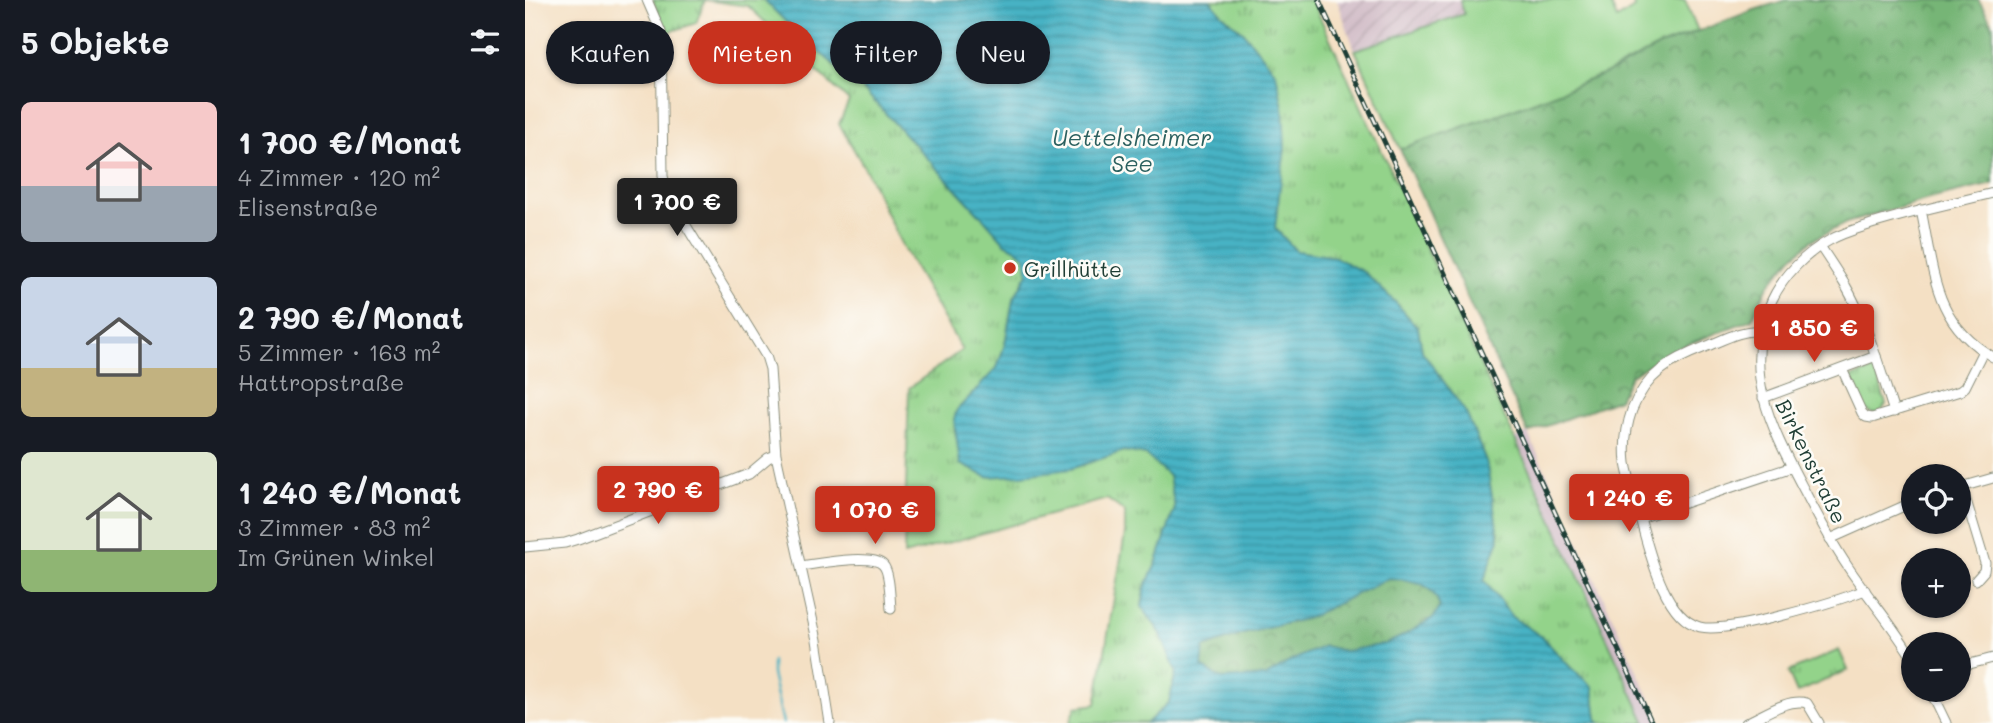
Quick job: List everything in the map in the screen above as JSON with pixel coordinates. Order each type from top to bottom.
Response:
[{"type":"street","points":[[647,0],[661,32],[665,187],[766,356],[770,369],[776,456],[817,640],[830,723]]},
{"type":"street","name":"Birkenstraße","points":[[1901,640],[1831,539],[1769,419],[1759,377],[1761,331],[1776,292],[1795,268],[1820,246],[1851,231],[1921,210],[1993,193]]},
{"type":"street","points":[[1921,210],[1944,306],[1961,333],[1993,357]]},
{"type":"street","points":[[1820,246],[1845,285],[1876,356],[1894,412]]},
{"type":"street","points":[[1761,331],[1751,330],[1680,357],[1659,371],[1641,393],[1632,411],[1625,442],[1626,461],[1630,484],[1661,585],[1680,614],[1699,627],[1750,623],[1865,590]]},
{"type":"street","points":[[1842,369],[1860,409],[1866,417],[1872,418],[1960,391],[1965,387],[1983,351]]},
{"type":"street","points":[[1763,398],[1876,356]]},
{"type":"street","points":[[525,547],[578,539],[749,474],[768,458],[776,456]]},
{"type":"street","points":[[1640,517],[1792,467]]},
{"type":"street","points":[[1971,484],[1993,478]]},
{"type":"street","points":[[1831,539],[1901,507]]},
{"type":"street","points":[[1971,520],[1985,563],[1984,571],[1976,580]]},
{"type":"street","points":[[801,566],[863,559],[877,562],[883,565],[886,571],[891,609]]},
{"type":"street","points":[[1971,664],[1993,658]]},
{"type":"street","points":[[1746,723],[1798,701],[1807,703],[1819,723]]},
{"type":"street","points":[[1936,702],[1946,723]]},
{"type":"shaded area","points":[[1337,0],[1460,0],[1464,14],[1355,50]]},
{"type":"shaded area","points":[[1528,433],[1661,723],[1646,723],[1629,687],[1515,438]]},
{"type":"green space","points":[[653,0],[705,0],[697,21],[688,21],[688,26],[674,30],[674,21],[662,21]]},
{"type":"green space","points":[[705,0],[764,0],[785,21],[764,21],[748,6]]},
{"type":"green space","points":[[1210,0],[1312,0],[1646,723],[1600,723],[1597,719],[1593,687],[1542,637],[1512,617],[1484,580],[1499,539],[1486,461],[1466,413],[1422,351],[1418,328],[1396,303],[1365,273],[1335,257],[1296,251],[1275,228],[1276,73],[1244,33]]},
{"type":"green space","points":[[1460,0],[1609,0],[1617,19],[1634,8],[1633,0],[1685,0],[1698,31],[1660,46],[1605,74],[1400,149],[1355,50],[1464,14]]},
{"type":"green space","points":[[1786,0],[1978,0],[1993,25],[1993,184],[1846,223],[1812,240],[1791,258],[1768,286],[1752,319],[1681,347],[1631,375],[1619,399],[1528,433],[1400,149],[1533,102],[1605,74],[1660,46]]},
{"type":"green space","points":[[816,49],[830,61],[830,83],[816,70]]},
{"type":"green space","points":[[831,84],[857,84],[862,88],[1005,243],[1025,256],[1028,273],[1013,300],[1005,344],[997,368],[957,410],[954,419],[956,437],[1070,469],[1124,451],[1146,455],[1169,476],[1175,508],[1145,588],[1142,606],[1160,632],[1176,672],[1169,702],[1147,723],[1070,723],[1076,707],[1096,704],[1125,534],[1125,512],[1107,499],[904,555],[909,388],[962,350],[903,248],[867,172],[839,124],[849,101]]},
{"type":"green space","points":[[1875,369],[1886,404],[1881,412],[1873,414],[1864,409],[1850,378]]},
{"type":"green space","points":[[1389,578],[1413,581],[1427,587],[1437,598],[1440,607],[1434,617],[1386,644],[1345,651],[1324,646],[1266,676],[1222,679],[1202,667],[1203,648],[1243,634],[1308,618]]},
{"type":"green space","points":[[1839,650],[1848,670],[1797,693],[1788,672]]},
{"type":"water","name":"Uettelsheimer See","points":[[764,0],[1210,0],[1244,33],[1276,73],[1283,107],[1285,148],[1275,228],[1296,251],[1335,257],[1365,273],[1418,328],[1422,351],[1466,413],[1486,461],[1499,539],[1484,580],[1512,617],[1542,637],[1593,687],[1597,719],[1600,723],[1147,723],[1169,702],[1176,672],[1160,632],[1142,607],[1145,588],[1175,508],[1169,476],[1146,455],[1124,451],[1070,469],[1022,475],[987,477],[960,464],[954,419],[957,410],[997,368],[1005,344],[1013,300],[1028,273],[1025,256],[1005,243],[857,84],[942,84],[942,21],[830,21],[830,61],[816,49],[816,21],[785,21]],"holes":[[[1389,578],[1413,581],[1427,587],[1437,598],[1440,607],[1434,617],[1386,644],[1345,651],[1324,646],[1266,676],[1222,679],[1202,667],[1204,648],[1243,634],[1308,618]]]},
{"type":"waterway","points":[[772,661],[772,674],[783,723]]},
{"type":"railway","points":[[1319,0],[1652,723]]},
{"type":"place","name":"Grillhütte","points":[[1010,268]]}]
